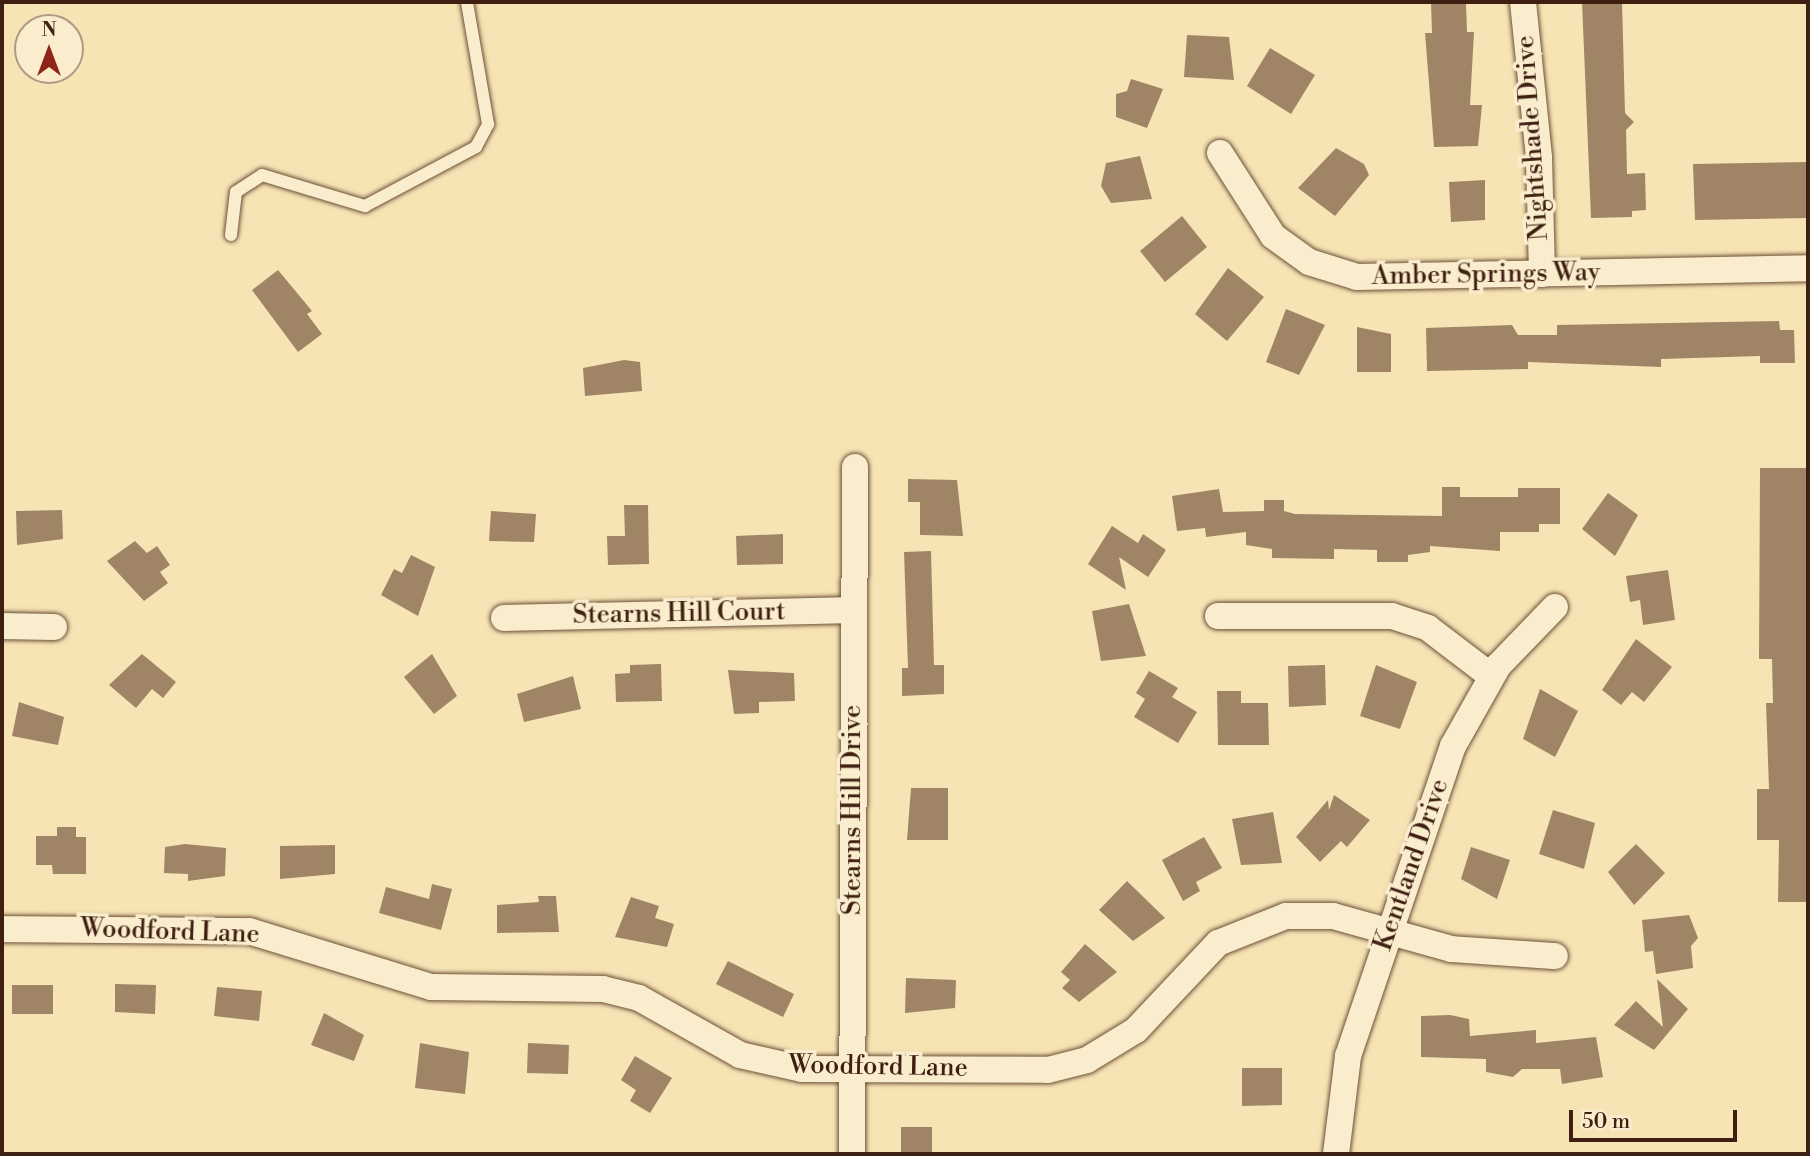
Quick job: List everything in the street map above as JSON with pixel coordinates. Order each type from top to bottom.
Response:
[{"type":"street","name":"Nightshade Drive","points":[[1523,2],[1542,274]]},
{"type":"street","name":"Amber Springs Way","points":[[1220,153],[1267,229],[1326,268],[1376,279],[1808,268]]},
{"type":"street","name":"Stearns Hill Drive","points":[[852,1154],[855,467]]},
{"type":"street","name":"Kentland Drive","points":[[1336,1154],[1344,1073],[1453,746],[1491,676],[1555,607]]},
{"type":"street","name":"Stearns Hill Court","points":[[505,618],[854,610]]},
{"type":"street","points":[[1218,615],[1392,615],[1428,628],[1491,676]]},
{"type":"street","points":[[2,626],[54,627]]},
{"type":"street","name":"Woodford Lane","points":[[2,929],[249,931],[431,987],[603,989],[639,998],[760,1061],[852,1069],[1060,1068],[1122,1042],[1207,952],[1255,923],[1319,914],[1451,949],[1555,956]]},
{"type":"lane","points":[[231,235],[236,192],[261,175],[365,206],[476,147],[488,124],[467,2]]},
{"type":"building","points":[[1431,2],[1466,2],[1467,32],[1474,32],[1470,105],[1482,105],[1478,146],[1434,147],[1425,33],[1432,33]]},
{"type":"building","points":[[1582,2],[1622,2],[1625,113],[1634,122],[1626,130],[1627,174],[1645,173],[1646,210],[1632,211],[1632,217],[1591,218]]},
{"type":"building","points":[[1187,35],[1229,37],[1234,80],[1184,77]]},
{"type":"building","points":[[1270,48],[1315,75],[1291,114],[1247,86]]},
{"type":"building","points":[[1131,79],[1163,89],[1147,128],[1116,117],[1116,94],[1127,91]]},
{"type":"building","points":[[1336,148],[1364,164],[1369,175],[1335,216],[1298,188]]},
{"type":"building","points":[[1140,156],[1152,199],[1111,203],[1101,186],[1106,163]]},
{"type":"building","points":[[1808,162],[1808,218],[1695,220],[1693,164]]},
{"type":"building","points":[[1485,180],[1485,220],[1451,222],[1449,182]]},
{"type":"building","points":[[1182,216],[1207,247],[1165,282],[1140,251]]},
{"type":"building","points":[[1228,268],[1264,297],[1227,341],[1195,314]]},
{"type":"building","points":[[278,270],[312,311],[307,314],[322,334],[298,352],[252,290]]},
{"type":"building","points":[[1286,309],[1325,325],[1299,375],[1266,362]]},
{"type":"building","points":[[1779,321],[1780,330],[1794,330],[1795,363],[1760,363],[1760,356],[1661,359],[1661,367],[1528,362],[1528,369],[1427,371],[1426,328],[1512,325],[1518,335],[1557,335],[1557,325]]},
{"type":"building","points":[[1357,327],[1391,334],[1391,372],[1357,372]]},
{"type":"building","points":[[624,360],[640,362],[642,391],[585,396],[583,368]]},
{"type":"building","points":[[1760,468],[1808,468],[1808,902],[1778,902],[1779,840],[1757,840],[1757,789],[1769,789],[1766,703],[1773,703],[1772,659],[1759,659]]},
{"type":"building","points":[[908,479],[957,480],[963,536],[920,535],[920,502],[908,502]]},
{"type":"building","points":[[1442,487],[1460,487],[1460,497],[1518,497],[1518,488],[1560,488],[1560,524],[1539,524],[1539,532],[1500,532],[1500,551],[1430,546],[1430,552],[1408,555],[1408,562],[1377,562],[1377,550],[1334,549],[1334,559],[1272,558],[1272,549],[1246,545],[1246,532],[1206,537],[1205,528],[1177,531],[1172,496],[1219,489],[1223,512],[1264,511],[1264,500],[1284,500],[1284,511],[1295,514],[1442,516]]},
{"type":"building","points":[[1608,493],[1638,515],[1615,556],[1582,529]]},
{"type":"building","points":[[624,505],[648,505],[649,564],[608,565],[607,536],[625,536]]},
{"type":"building","points":[[62,510],[63,539],[17,545],[16,511]]},
{"type":"building","points":[[491,511],[536,514],[534,542],[489,541]]},
{"type":"building","points":[[1112,526],[1138,543],[1143,534],[1166,550],[1148,577],[1119,557],[1126,590],[1088,564]]},
{"type":"building","points":[[783,534],[783,564],[737,565],[736,536]]},
{"type":"building","points":[[135,541],[147,553],[157,546],[170,565],[160,572],[168,583],[144,601],[107,561]]},
{"type":"building","points":[[931,551],[934,665],[944,665],[944,694],[902,696],[902,668],[908,668],[904,552]]},
{"type":"building","points":[[411,555],[435,567],[418,616],[381,595],[394,569],[402,573]]},
{"type":"building","points":[[1668,570],[1675,620],[1643,625],[1640,600],[1630,602],[1626,576]]},
{"type":"building","points":[[1129,604],[1146,656],[1101,661],[1092,611]]},
{"type":"building","points":[[1636,639],[1672,667],[1644,702],[1632,692],[1621,705],[1602,690]]},
{"type":"building","points":[[142,654],[176,682],[163,698],[152,689],[136,708],[109,685]]},
{"type":"building","points":[[432,654],[457,696],[434,714],[404,677]]},
{"type":"building","points":[[661,664],[662,701],[616,702],[615,674],[630,673],[630,665]]},
{"type":"building","points":[[1325,665],[1326,705],[1289,707],[1288,666]]},
{"type":"building","points":[[1376,665],[1417,682],[1400,729],[1360,716]]},
{"type":"building","points":[[728,670],[794,673],[795,701],[759,702],[759,713],[734,714]]},
{"type":"building","points":[[1149,671],[1178,688],[1172,697],[1197,712],[1178,743],[1134,717],[1145,699],[1136,693]]},
{"type":"building","points":[[573,676],[581,709],[524,722],[517,694]]},
{"type":"building","points":[[1540,689],[1578,711],[1555,757],[1523,739]]},
{"type":"building","points":[[1217,691],[1241,691],[1241,703],[1268,703],[1269,745],[1218,745]]},
{"type":"building","points":[[19,702],[64,717],[58,745],[12,736]]},
{"type":"building","points":[[911,788],[948,788],[948,840],[907,840]]},
{"type":"building","points":[[1334,795],[1370,820],[1347,847],[1341,841],[1320,862],[1296,837],[1328,800],[1329,810]]},
{"type":"building","points":[[1553,810],[1595,823],[1584,869],[1539,854]]},
{"type":"building","points":[[1273,812],[1282,863],[1241,865],[1232,819]]},
{"type":"building","points":[[57,827],[76,827],[76,837],[86,837],[86,874],[53,874],[52,865],[36,865],[36,836],[57,836]]},
{"type":"building","points":[[1204,837],[1222,868],[1196,882],[1200,891],[1183,901],[1162,860]]},
{"type":"building","points":[[185,844],[226,848],[225,876],[188,881],[188,874],[164,873],[165,847]]},
{"type":"building","points":[[1636,844],[1665,873],[1634,905],[1608,872]]},
{"type":"building","points":[[335,845],[335,874],[280,879],[280,846]]},
{"type":"building","points":[[1471,847],[1510,860],[1497,899],[1461,879]]},
{"type":"building","points":[[1127,881],[1165,918],[1133,941],[1099,910]]},
{"type":"building","points":[[432,884],[452,889],[441,930],[379,913],[386,887],[429,899]]},
{"type":"building","points":[[538,896],[556,896],[559,932],[497,933],[497,905],[539,902]]},
{"type":"building","points":[[631,897],[659,906],[655,918],[674,924],[667,947],[615,937]]},
{"type":"building","points":[[1689,915],[1698,938],[1691,946],[1693,968],[1656,974],[1653,951],[1645,952],[1642,920]]},
{"type":"building","points":[[1085,944],[1117,972],[1079,1002],[1062,988],[1070,980],[1061,972]]},
{"type":"building","points":[[728,961],[794,994],[783,1017],[716,984]]},
{"type":"building","points":[[906,978],[956,980],[955,1008],[905,1013]]},
{"type":"building","points":[[1657,979],[1688,1009],[1654,1050],[1614,1025],[1636,1001],[1663,1027]]},
{"type":"building","points":[[115,984],[156,985],[155,1014],[115,1012]]},
{"type":"building","points":[[12,985],[53,985],[53,1014],[12,1014]]},
{"type":"building","points":[[217,987],[262,991],[259,1021],[214,1016]]},
{"type":"building","points":[[324,1013],[364,1035],[354,1061],[311,1045]]},
{"type":"building","points":[[1450,1015],[1469,1019],[1470,1036],[1536,1030],[1536,1043],[1596,1037],[1603,1077],[1562,1084],[1560,1069],[1522,1069],[1513,1077],[1486,1072],[1486,1059],[1421,1057],[1421,1016]]},
{"type":"building","points":[[420,1043],[469,1052],[465,1094],[415,1088]]},
{"type":"building","points":[[528,1043],[569,1045],[568,1074],[527,1073]]},
{"type":"building","points":[[635,1056],[672,1078],[650,1113],[630,1101],[636,1090],[621,1080]]},
{"type":"building","points":[[1242,1068],[1282,1068],[1282,1105],[1242,1106]]},
{"type":"building","points":[[901,1127],[932,1127],[932,1154],[901,1154]]}]
